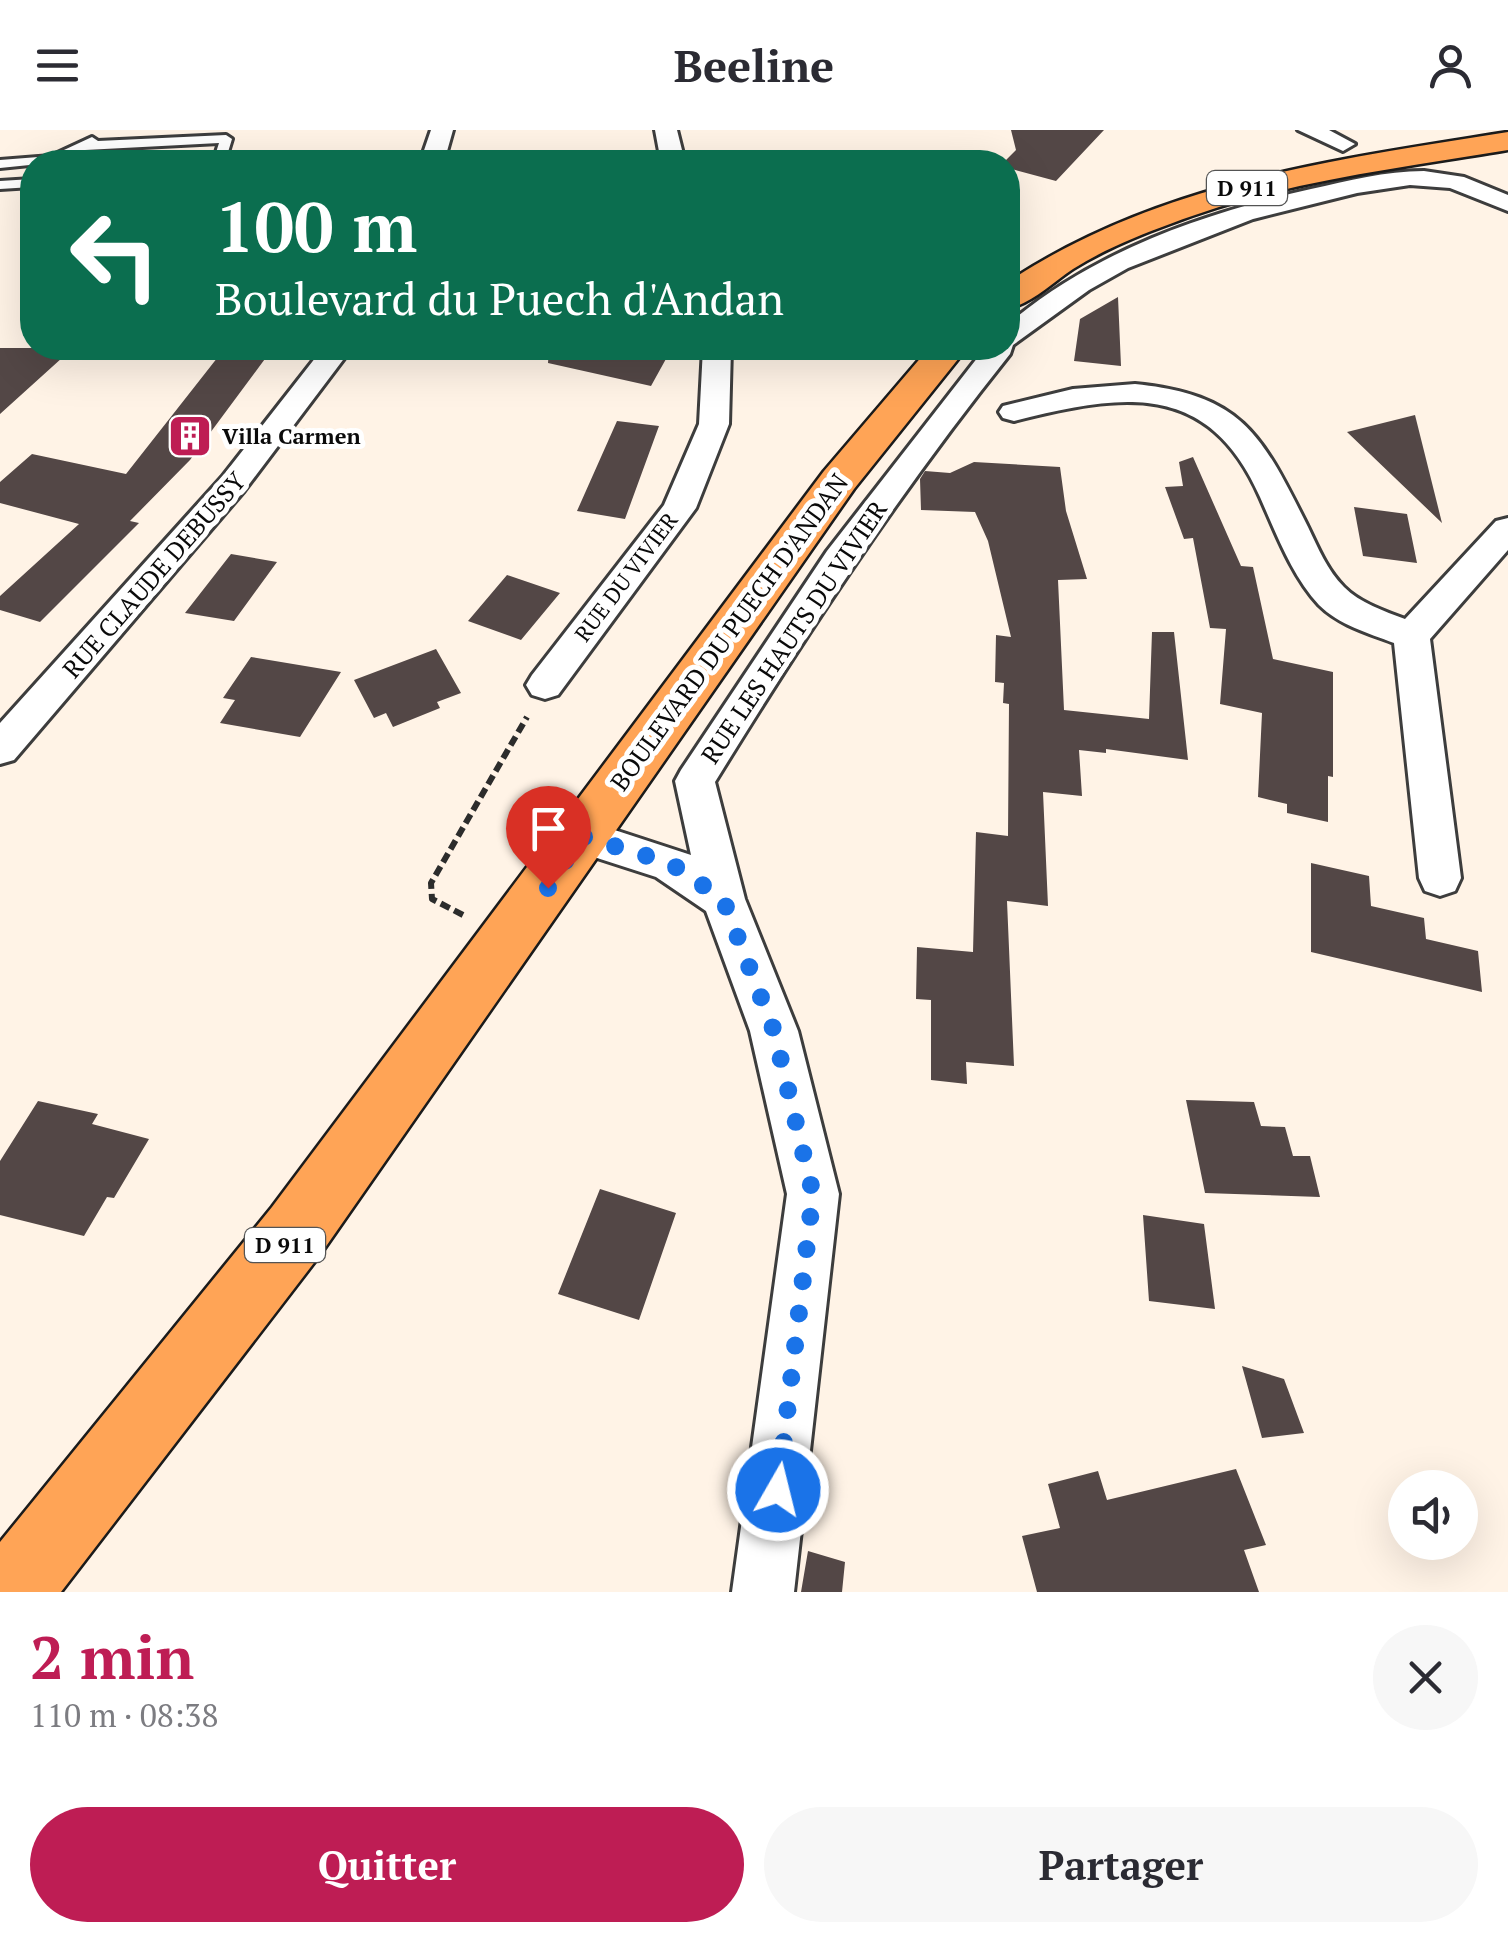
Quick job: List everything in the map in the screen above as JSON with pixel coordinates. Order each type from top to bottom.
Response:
[{"type":"main road","name":"D 911","points":[[1020,291],[1102,240],[1161,214],[1228,193],[1287,178],[1508,141]]},
{"type":"main road","name":"BOULEVARD DU PUECH D'ANDAN","points":[[10,1592],[120,1458],[296,1231],[548,888],[581,836],[839,480],[938,360]]},
{"type":"street","points":[[1309,130],[1343,144]]},
{"type":"street","points":[[1020,329],[1082,282],[1167,239],[1251,209],[1374,182],[1418,177],[1462,183],[1508,204]]},
{"type":"street","name":"RUE CLAUDE DEBUSSY","points":[[0,750],[233,484],[329,360]]},
{"type":"street","name":"RUE DU VIVIER","points":[[546,685],[679,508],[714,424],[717,360]]},
{"type":"street","name":"RUE LES HAUTS DU VIVIER","points":[[764,1592],[813,1194],[774,1031],[723,899],[694,781],[761,674],[929,432],[990,360]]},
{"type":"street","points":[[965,388],[1014,412]]},
{"type":"street","points":[[929,432],[1076,395],[1115,391],[1188,404],[1225,423],[1246,441],[1318,579],[1342,604],[1411,636]]},
{"type":"street","points":[[1440,878],[1411,636],[1508,529]]},
{"type":"street","points":[[581,836],[670,863],[723,899]]},
{"type":"lane","points":[[74,150],[94,140],[98,130]]},
{"type":"lane","points":[[81,146],[226,139],[223,150]]},
{"type":"building","points":[[1011,130],[1104,130],[1056,181],[1020,171],[1020,150],[1016,150]]},
{"type":"building","points":[[1118,297],[1121,366],[1074,361],[1080,319]]},
{"type":"building","points":[[0,348],[20,348],[20,360],[60,360],[0,414]]},
{"type":"building","points":[[216,360],[264,360],[190,460],[130,521],[139,523],[40,622],[0,610],[0,596],[79,524],[0,503],[0,482],[32,454],[126,474]]},
{"type":"building","points":[[548,360],[665,360],[651,386]]},
{"type":"building","points":[[1415,415],[1442,523],[1347,432]]},
{"type":"building","points":[[617,421],[659,426],[625,519],[577,511]]},
{"type":"building","points":[[1193,457],[1241,566],[1253,567],[1273,659],[1333,672],[1333,777],[1328,776],[1328,822],[1287,813],[1287,804],[1258,797],[1262,713],[1220,704],[1226,629],[1210,628],[1193,538],[1184,539],[1165,487],[1183,486],[1179,462]]},
{"type":"building","points":[[974,462],[1060,467],[1066,511],[1087,579],[1058,580],[1064,710],[1149,719],[1152,632],[1174,632],[1188,760],[1106,749],[1106,753],[1079,750],[1082,796],[1043,792],[1048,906],[1007,901],[1014,1066],[966,1062],[967,1084],[931,1080],[931,1000],[916,999],[917,947],[973,952],[976,832],[1008,836],[1009,704],[1003,703],[1004,683],[995,682],[996,635],[1011,637],[988,541],[975,512],[921,510],[920,479],[925,471],[950,473]]},
{"type":"building","points":[[1354,507],[1407,514],[1417,563],[1363,556]]},
{"type":"building","points":[[231,554],[277,562],[234,621],[185,613]]},
{"type":"building","points":[[507,575],[560,593],[521,640],[468,621]]},
{"type":"building","points":[[436,649],[461,693],[437,702],[440,708],[393,727],[386,713],[374,718],[354,680]]},
{"type":"building","points":[[251,657],[341,672],[300,737],[220,723],[235,700],[223,698]]},
{"type":"building","points":[[1311,863],[1369,876],[1371,906],[1424,918],[1426,939],[1478,951],[1482,992],[1311,952]]},
{"type":"building","points":[[1186,1100],[1254,1102],[1261,1126],[1285,1127],[1293,1156],[1310,1156],[1320,1197],[1205,1193]]},
{"type":"building","points":[[38,1101],[98,1114],[92,1124],[149,1139],[114,1198],[107,1197],[84,1236],[0,1215],[0,1161]]},
{"type":"building","points":[[600,1189],[676,1213],[639,1320],[558,1294]]},
{"type":"building","points":[[1143,1215],[1204,1224],[1215,1309],[1149,1301]]},
{"type":"building","points":[[1242,1366],[1284,1379],[1304,1433],[1262,1438]]},
{"type":"building","points":[[1236,1469],[1266,1545],[1244,1550],[1259,1592],[1037,1592],[1022,1536],[1060,1528],[1048,1484],[1098,1471],[1107,1500]]},
{"type":"building","points":[[808,1551],[845,1562],[842,1592],[801,1592]]},
{"type":"place","name":"Villa Carmen","points":[[190,436]]},
{"type":"route","points":[[548,888],[581,836],[670,863],[723,899],[774,1031],[813,1194],[778,1490]]}]
